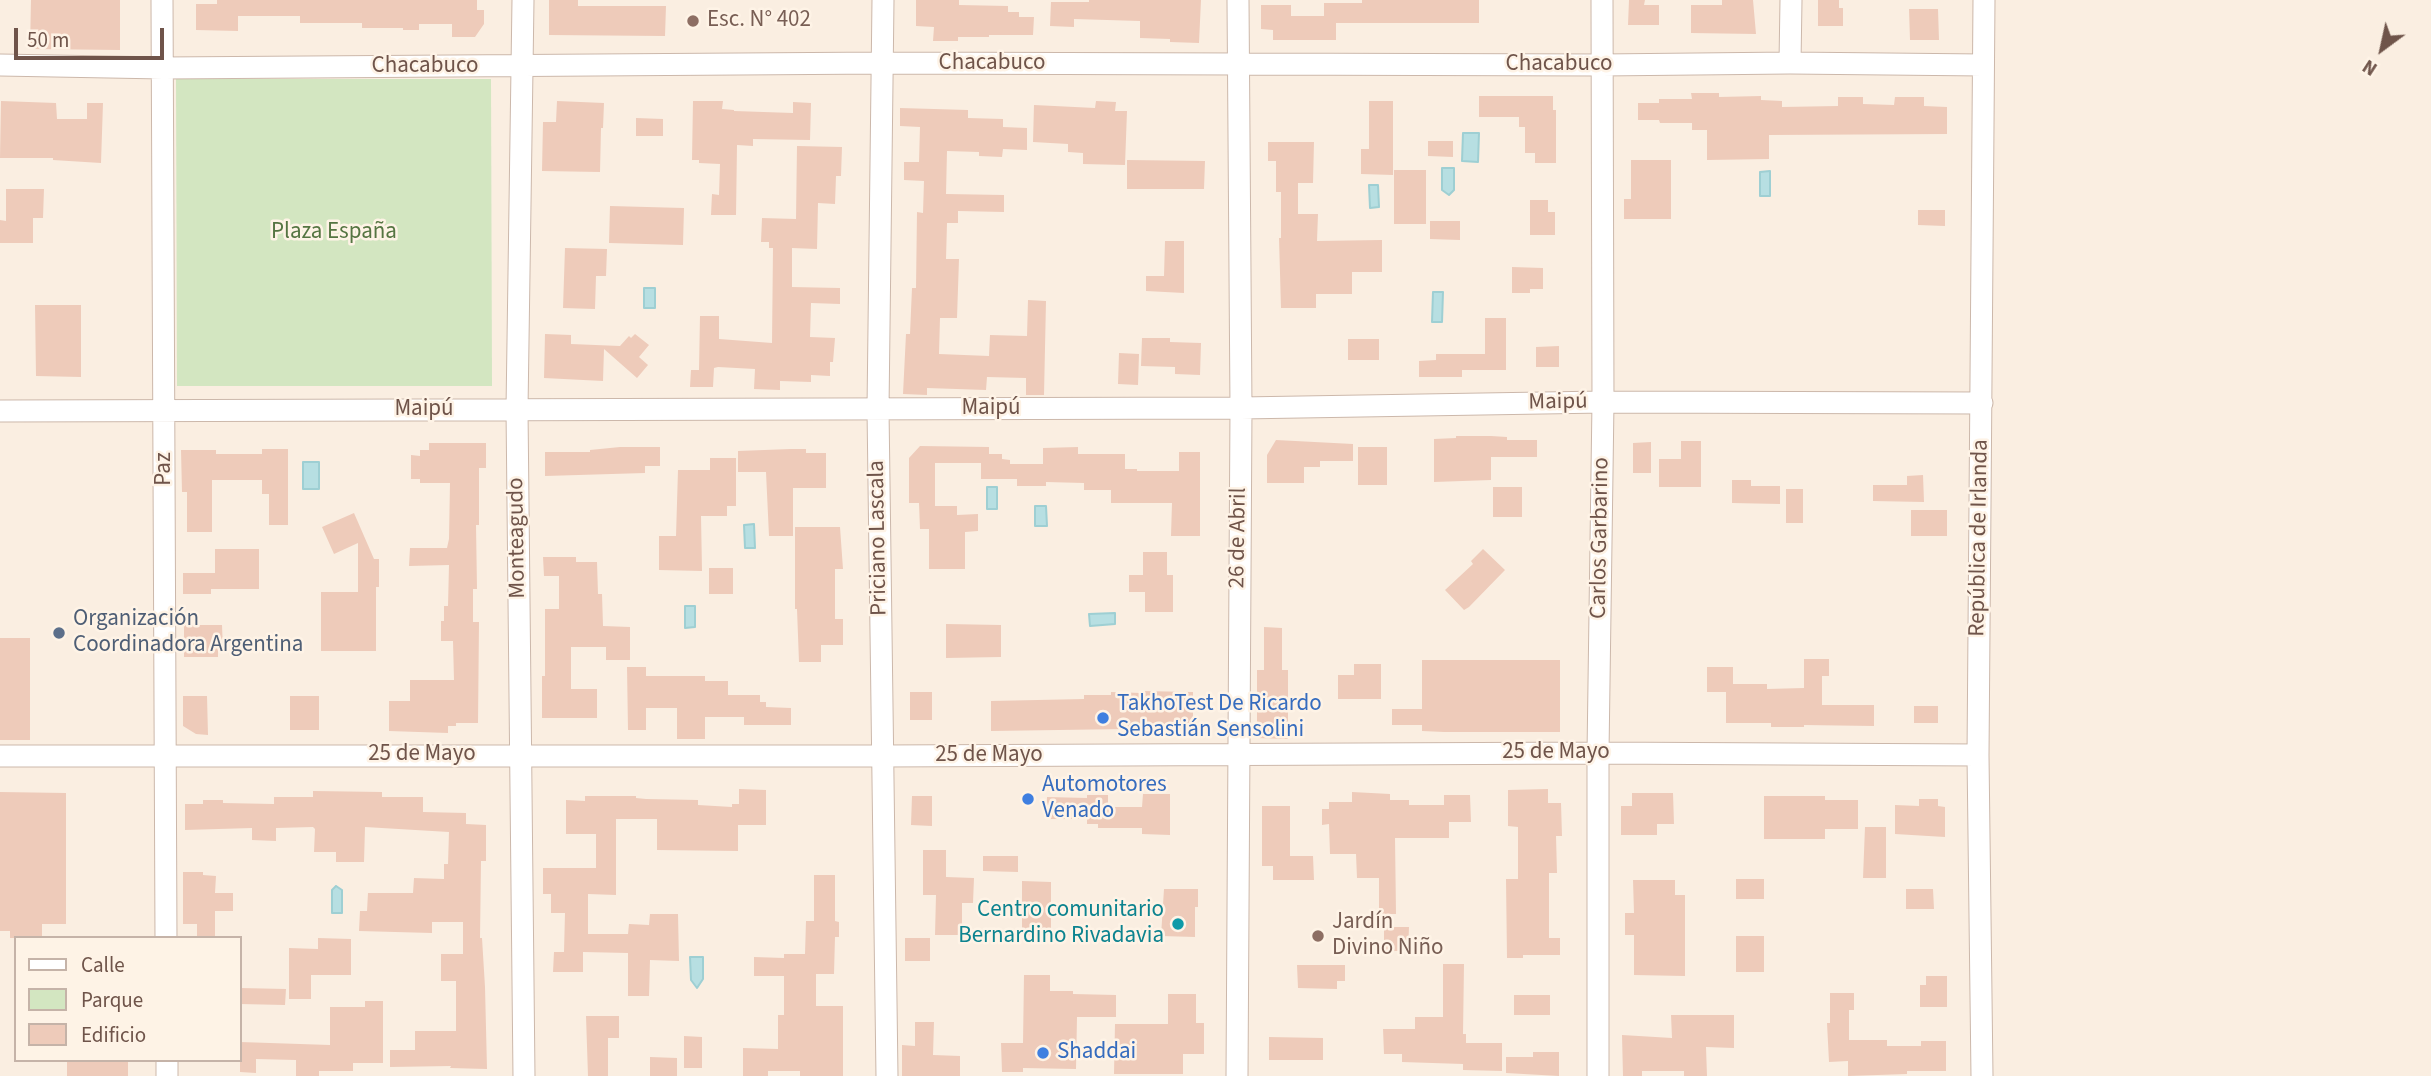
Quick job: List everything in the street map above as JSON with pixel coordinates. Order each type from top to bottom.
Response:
[{"type":"street","name":"Paz","points":[[162,0],[166,411],[166,936]]},
{"type":"street","name":"Monteagudo","points":[[523,0],[517,409],[524,1076]]},
{"type":"street","name":"Priciano Lascala","points":[[883,0],[878,409],[887,1076]]},
{"type":"street","name":"26 de Abril","points":[[1237,1076],[1241,408],[1238,0]]},
{"type":"street","name":"Carlos Garbarino","points":[[1598,1076],[1598,752],[1603,402],[1602,0]]},
{"type":"street","points":[[1790,63],[1791,0]]},
{"type":"street","name":"República de Irlanda","points":[[1982,1076],[1979,755],[1984,0]]},
{"type":"street","name":"Chacabuco","points":[[0,65],[163,68],[883,63],[1983,65]]},
{"type":"street","name":"Maipú","points":[[0,411],[1241,408],[1603,402],[1982,403]]},
{"type":"street","name":"25 de Mayo","points":[[0,756],[881,756],[1598,752],[1979,755]]},
{"type":"green space","name":"Plaza España","points":[[176,79],[491,79],[492,386],[177,386]]},
{"type":"water","points":[[1463,133],[1479,133],[1478,162],[1462,161]]},
{"type":"water","points":[[1442,168],[1454,168],[1454,190],[1449,195],[1442,190]]},
{"type":"water","points":[[1770,171],[1770,196],[1760,196],[1760,172]]},
{"type":"water","points":[[1369,185],[1378,185],[1379,207],[1370,208]]},
{"type":"water","points":[[644,288],[655,288],[655,308],[644,308]]},
{"type":"water","points":[[1433,292],[1443,292],[1442,322],[1432,322]]},
{"type":"water","points":[[303,462],[319,462],[319,489],[303,489]]},
{"type":"water","points":[[987,487],[997,487],[997,509],[987,509]]},
{"type":"water","points":[[1035,506],[1046,506],[1047,526],[1035,526]]},
{"type":"water","points":[[754,524],[755,548],[745,548],[744,525]]},
{"type":"water","points":[[685,606],[695,606],[695,627],[685,628]]},
{"type":"water","points":[[1115,613],[1115,624],[1090,626],[1089,614]]},
{"type":"water","points":[[336,886],[342,890],[342,913],[332,913],[332,890]]},
{"type":"water","points":[[690,957],[703,957],[703,979],[697,988],[691,980]]},
{"type":"building","points":[[31,0],[120,0],[120,50],[30,49]]},
{"type":"building","points":[[217,0],[477,0],[477,10],[484,10],[484,24],[475,37],[452,37],[452,24],[419,24],[419,30],[403,30],[362,28],[362,23],[300,23],[300,16],[238,16],[238,31],[196,30],[196,4],[217,4]]},
{"type":"building","points":[[549,0],[578,0],[578,6],[666,6],[665,36],[549,35]]},
{"type":"building","points":[[916,0],[959,0],[959,5],[1008,6],[1008,12],[1019,12],[1019,17],[1034,17],[1033,35],[989,35],[958,37],[958,41],[933,41],[934,27],[916,26]]},
{"type":"building","points":[[1201,0],[1199,43],[1140,38],[1140,21],[1074,19],[1074,27],[1050,26],[1051,2]]},
{"type":"building","points":[[1362,0],[1479,0],[1479,23],[1336,23],[1336,40],[1273,40],[1273,30],[1261,29],[1261,5],[1291,5],[1291,16],[1324,16],[1324,3],[1362,3]]},
{"type":"building","points":[[1629,0],[1645,0],[1644,5],[1659,5],[1659,25],[1628,25]]},
{"type":"building","points":[[1722,0],[1753,0],[1756,34],[1691,33],[1691,5],[1722,5]]},
{"type":"building","points":[[1818,0],[1839,0],[1839,8],[1843,8],[1843,26],[1818,26]]},
{"type":"building","points":[[1909,9],[1938,9],[1939,40],[1910,40]]},
{"type":"building","points":[[1691,93],[1719,93],[1719,97],[1761,96],[1761,100],[1782,101],[1782,107],[1838,106],[1838,97],[1863,97],[1863,104],[1894,105],[1895,97],[1924,97],[1924,106],[1947,107],[1947,134],[1769,135],[1769,159],[1707,160],[1707,130],[1692,130],[1692,123],[1638,120],[1638,103],[1659,103],[1659,99],[1692,99]]},
{"type":"building","points":[[1479,96],[1553,96],[1553,110],[1556,110],[1556,163],[1535,163],[1535,153],[1525,153],[1525,127],[1519,127],[1519,117],[1479,117]]},
{"type":"building","points":[[1,101],[56,103],[57,119],[87,119],[87,103],[103,103],[101,163],[53,158],[0,158]]},
{"type":"building","points":[[557,101],[604,103],[600,172],[542,171],[543,122],[556,122]]},
{"type":"building","points":[[693,101],[723,101],[722,109],[734,111],[793,113],[793,102],[811,103],[810,140],[753,139],[753,146],[737,145],[736,215],[711,215],[712,194],[719,195],[720,164],[692,160]]},
{"type":"building","points":[[1096,101],[1116,102],[1115,111],[1127,111],[1125,165],[1083,164],[1083,153],[1068,152],[1068,144],[1033,142],[1034,105],[1095,108]]},
{"type":"building","points":[[1369,101],[1393,101],[1393,175],[1361,174],[1361,149],[1369,149]]},
{"type":"building","points":[[900,108],[968,110],[968,118],[1003,119],[1003,127],[1027,128],[1027,150],[1003,149],[1002,157],[979,156],[979,152],[947,151],[946,194],[1004,195],[1004,212],[958,211],[958,223],[947,223],[946,259],[959,259],[957,318],[940,318],[939,354],[989,356],[990,335],[1027,336],[1028,300],[1046,301],[1044,395],[1026,395],[1026,378],[987,377],[986,390],[927,388],[927,395],[903,394],[906,334],[910,334],[912,288],[916,288],[917,212],[923,213],[924,181],[904,180],[904,162],[919,162],[920,127],[900,126]]},
{"type":"building","points":[[636,118],[663,119],[663,136],[636,136]]},
{"type":"building","points":[[1428,141],[1453,141],[1453,157],[1428,156]]},
{"type":"building","points":[[1268,142],[1314,142],[1313,183],[1298,183],[1298,214],[1318,214],[1317,241],[1382,240],[1382,272],[1352,272],[1352,294],[1316,294],[1316,308],[1281,308],[1281,192],[1276,192],[1276,161],[1268,161]]},
{"type":"building","points":[[797,146],[842,147],[841,176],[836,176],[835,204],[818,203],[817,249],[792,248],[792,287],[840,288],[840,304],[811,303],[810,337],[835,338],[830,376],[811,375],[811,382],[780,381],[780,390],[754,389],[755,369],[718,367],[714,368],[713,387],[690,387],[691,370],[699,370],[700,316],[719,316],[719,339],[772,343],[773,248],[769,248],[769,242],[761,242],[762,218],[796,219]]},
{"type":"building","points":[[1127,160],[1205,161],[1204,189],[1127,189]]},
{"type":"building","points":[[1631,160],[1671,160],[1671,219],[1624,219],[1624,199],[1631,199]]},
{"type":"building","points":[[1394,170],[1426,170],[1426,224],[1394,224]]},
{"type":"building","points":[[6,189],[44,189],[43,218],[33,218],[33,243],[0,243],[0,220],[6,221]]},
{"type":"building","points":[[1530,200],[1548,200],[1548,212],[1555,212],[1555,235],[1530,235]]},
{"type":"building","points":[[610,206],[684,208],[683,245],[609,243]]},
{"type":"building","points":[[1918,210],[1945,210],[1945,226],[1918,225]]},
{"type":"building","points":[[1430,221],[1460,221],[1460,240],[1430,239]]},
{"type":"building","points":[[1165,241],[1184,241],[1184,293],[1146,291],[1146,276],[1164,276]]},
{"type":"building","points":[[565,248],[607,249],[606,276],[596,276],[595,309],[563,308]]},
{"type":"building","points":[[1512,267],[1543,268],[1543,289],[1530,289],[1530,293],[1512,293]]},
{"type":"building","points":[[35,305],[81,305],[81,377],[36,376]]},
{"type":"building","points":[[1485,318],[1506,318],[1506,370],[1462,370],[1462,377],[1419,377],[1419,361],[1436,360],[1436,354],[1485,354]]},
{"type":"building","points":[[545,334],[571,335],[571,344],[620,346],[629,336],[631,338],[635,334],[649,345],[639,357],[648,365],[637,378],[604,349],[603,381],[544,378]]},
{"type":"building","points":[[1142,338],[1170,338],[1170,342],[1201,343],[1200,375],[1175,374],[1175,367],[1141,366]]},
{"type":"building","points":[[1348,339],[1379,339],[1379,360],[1348,360]]},
{"type":"building","points":[[1559,346],[1559,367],[1536,367],[1536,347]]},
{"type":"building","points":[[1119,353],[1139,354],[1138,385],[1118,384]]},
{"type":"building","points":[[1456,436],[1537,440],[1537,457],[1491,457],[1491,480],[1434,482],[1434,439]]},
{"type":"building","points":[[1276,440],[1353,444],[1353,461],[1320,461],[1320,467],[1304,467],[1304,483],[1267,483],[1267,455]]},
{"type":"building","points":[[1681,441],[1701,441],[1701,487],[1659,487],[1659,459],[1681,459]]},
{"type":"building","points":[[1651,442],[1651,473],[1633,473],[1633,443]]},
{"type":"building","points":[[429,443],[486,443],[486,468],[479,468],[477,589],[473,589],[473,622],[479,622],[478,723],[456,723],[456,726],[448,726],[448,733],[389,731],[389,701],[410,701],[410,680],[454,680],[453,641],[441,641],[444,606],[448,606],[449,565],[409,566],[410,548],[447,548],[449,539],[450,483],[420,483],[420,479],[411,479],[411,455],[420,456],[420,450],[429,450]]},
{"type":"building","points":[[920,446],[989,447],[989,454],[1002,454],[1002,459],[1010,460],[1010,464],[1043,464],[1043,448],[1078,447],[1078,454],[1125,454],[1125,469],[1137,471],[1179,471],[1179,452],[1200,452],[1200,536],[1171,536],[1172,503],[1111,503],[1111,490],[1084,490],[1084,483],[1046,482],[1046,486],[1017,486],[1017,479],[981,479],[981,463],[935,463],[935,506],[957,506],[957,515],[978,514],[978,531],[965,532],[965,569],[929,569],[929,529],[920,529],[919,503],[909,503],[909,458]]},
{"type":"building","points":[[620,447],[660,447],[660,466],[645,466],[645,473],[545,476],[545,452],[590,452]]},
{"type":"building","points":[[1358,447],[1387,447],[1387,485],[1358,485]]},
{"type":"building","points":[[262,449],[288,449],[288,525],[269,525],[269,494],[262,494],[262,480],[212,480],[212,532],[187,532],[187,492],[182,492],[181,450],[216,450],[216,454],[262,454]]},
{"type":"building","points":[[806,449],[806,453],[826,453],[826,488],[793,488],[793,536],[769,536],[766,472],[738,472],[738,451]]},
{"type":"building","points":[[710,458],[736,458],[736,506],[727,506],[727,516],[701,516],[702,571],[659,570],[659,536],[676,536],[678,470],[710,470]]},
{"type":"building","points":[[1923,475],[1924,502],[1873,501],[1873,485],[1907,485],[1907,476]]},
{"type":"building","points":[[1732,480],[1751,480],[1751,486],[1780,486],[1780,504],[1732,503]]},
{"type":"building","points":[[1493,487],[1522,487],[1522,517],[1493,517]]},
{"type":"building","points":[[1786,489],[1803,489],[1803,523],[1786,523]]},
{"type":"building","points":[[1911,510],[1947,510],[1947,536],[1911,536]]},
{"type":"building","points":[[354,513],[374,559],[379,559],[376,651],[321,651],[321,592],[358,592],[358,543],[334,554],[322,527]]},
{"type":"building","points":[[795,527],[840,527],[843,569],[835,569],[835,619],[843,619],[843,645],[821,645],[821,662],[799,662],[795,609]]},
{"type":"building","points":[[215,549],[259,549],[259,589],[211,589],[211,594],[183,594],[183,573],[215,573]]},
{"type":"building","points":[[1483,549],[1505,570],[1464,610],[1445,590],[1473,564],[1471,561]]},
{"type":"building","points":[[1143,552],[1167,552],[1167,575],[1173,575],[1173,612],[1145,612],[1145,592],[1129,592],[1129,575],[1143,575]]},
{"type":"building","points":[[543,557],[576,557],[576,562],[597,562],[603,626],[630,627],[630,660],[606,660],[606,647],[571,647],[571,689],[597,689],[597,718],[542,718],[545,609],[559,609],[559,576],[544,576]]},
{"type":"building","points":[[709,568],[733,568],[733,594],[709,594]]},
{"type":"building","points":[[946,624],[1001,625],[1001,657],[946,658]]},
{"type":"building","points":[[184,625],[222,625],[223,651],[218,651],[218,657],[184,657]]},
{"type":"building","points":[[1264,627],[1282,628],[1282,670],[1288,670],[1288,739],[1257,738],[1257,670],[1264,670]]},
{"type":"building","points":[[0,638],[30,638],[30,740],[0,740]]},
{"type":"building","points":[[1804,659],[1829,659],[1829,676],[1822,676],[1822,705],[1874,705],[1874,726],[1771,727],[1771,723],[1726,723],[1726,692],[1707,692],[1707,667],[1733,667],[1733,684],[1767,684],[1767,689],[1804,688]]},
{"type":"building","points":[[1422,660],[1560,660],[1560,732],[1444,732],[1422,731],[1422,725],[1392,725],[1392,709],[1422,709]]},
{"type":"building","points":[[1354,664],[1381,664],[1381,699],[1338,699],[1338,675],[1354,675]]},
{"type":"building","points":[[627,667],[646,667],[646,676],[705,676],[705,681],[728,681],[728,695],[760,695],[760,702],[766,702],[766,707],[791,708],[791,725],[744,725],[744,717],[705,717],[705,739],[677,739],[677,708],[646,708],[646,730],[628,730]]},
{"type":"building","points":[[1141,691],[1193,692],[1193,728],[991,731],[991,701],[1084,699],[1084,695]]},
{"type":"building","points":[[910,692],[932,692],[932,720],[910,720]]},
{"type":"building","points":[[183,696],[207,696],[208,735],[196,734],[183,726]]},
{"type":"building","points":[[290,696],[319,696],[319,730],[290,730]]},
{"type":"building","points":[[1914,706],[1938,706],[1938,723],[1914,723]]},
{"type":"building","points":[[739,789],[766,790],[766,825],[738,825],[738,851],[657,850],[657,819],[616,819],[616,895],[588,894],[588,934],[628,934],[629,924],[649,925],[650,914],[678,914],[679,961],[650,960],[649,996],[628,996],[628,953],[583,952],[583,972],[553,972],[554,952],[564,952],[565,913],[551,913],[551,894],[543,894],[543,868],[596,868],[596,834],[566,834],[566,800],[585,801],[585,796],[636,796],[646,799],[698,800],[698,805],[732,807],[732,804],[739,804]]},
{"type":"building","points":[[1548,789],[1548,803],[1561,803],[1562,836],[1556,836],[1557,873],[1549,873],[1549,938],[1560,938],[1560,955],[1507,958],[1506,879],[1518,879],[1518,827],[1508,826],[1508,790]]},
{"type":"building","points":[[313,791],[382,792],[382,797],[423,797],[423,812],[466,813],[466,824],[486,825],[486,861],[481,861],[480,938],[485,987],[487,1069],[450,1068],[451,1066],[390,1067],[390,1050],[415,1050],[415,1031],[456,1031],[456,981],[441,981],[441,954],[463,954],[463,922],[432,922],[432,933],[359,931],[360,911],[367,911],[368,893],[413,893],[414,878],[444,879],[444,864],[448,864],[449,832],[365,827],[364,862],[336,862],[336,852],[314,852],[313,827],[276,828],[276,841],[252,840],[252,828],[185,830],[185,804],[223,800],[223,803],[274,804],[274,797],[313,797]]},
{"type":"building","points":[[0,792],[66,793],[66,924],[42,924],[42,936],[10,938],[10,931],[0,931]]},
{"type":"building","points":[[1352,792],[1390,794],[1390,800],[1409,800],[1409,805],[1444,805],[1444,795],[1470,795],[1471,822],[1449,822],[1449,838],[1395,838],[1396,914],[1379,914],[1379,878],[1357,878],[1356,854],[1330,854],[1329,824],[1322,825],[1322,809],[1329,809],[1329,802],[1352,802]]},
{"type":"building","points":[[1632,793],[1673,793],[1674,824],[1657,824],[1657,835],[1621,835],[1621,806],[1632,806]]},
{"type":"building","points":[[1143,794],[1170,794],[1170,835],[1142,834],[1142,828],[1098,828],[1098,824],[1087,824],[1087,819],[1046,819],[1047,797],[1087,798],[1087,795],[1108,795],[1108,807],[1142,807]]},
{"type":"building","points":[[912,796],[932,796],[932,826],[911,825]]},
{"type":"building","points":[[1764,796],[1825,796],[1825,800],[1858,800],[1858,829],[1825,829],[1825,839],[1764,839]]},
{"type":"building","points":[[1919,799],[1938,799],[1938,806],[1945,807],[1945,837],[1895,834],[1895,805],[1919,806]]},
{"type":"building","points":[[1262,806],[1290,806],[1290,856],[1313,856],[1314,880],[1273,880],[1273,866],[1262,866]]},
{"type":"building","points":[[1865,827],[1886,827],[1886,878],[1863,878]]},
{"type":"building","points":[[923,850],[946,850],[946,877],[974,878],[973,903],[962,903],[962,935],[935,935],[936,895],[923,895]]},
{"type":"building","points":[[983,856],[1018,856],[1018,872],[983,871]]},
{"type":"building","points":[[183,872],[203,872],[203,875],[216,876],[215,893],[233,893],[233,911],[215,911],[215,936],[197,936],[197,924],[183,924]]},
{"type":"building","points":[[814,875],[835,875],[835,921],[839,922],[839,937],[835,937],[834,974],[816,974],[816,1006],[843,1006],[843,1076],[800,1076],[800,1071],[768,1071],[768,1076],[743,1076],[743,1048],[778,1049],[778,1015],[784,1015],[784,976],[754,976],[754,957],[784,958],[784,954],[805,954],[806,921],[814,921]]},
{"type":"building","points":[[1736,879],[1764,879],[1764,899],[1736,899]]},
{"type":"building","points":[[1633,880],[1675,880],[1675,895],[1685,895],[1685,976],[1634,975],[1634,935],[1625,935],[1625,913],[1634,913]]},
{"type":"building","points":[[1022,881],[1051,882],[1051,936],[1022,935]]},
{"type":"building","points":[[1164,889],[1198,889],[1195,937],[1161,936]]},
{"type":"building","points":[[1906,889],[1933,889],[1934,909],[1906,909]]},
{"type":"building","points":[[1384,927],[1409,927],[1408,951],[1384,951]]},
{"type":"building","points":[[1736,936],[1764,936],[1764,972],[1736,972]]},
{"type":"building","points":[[318,938],[351,939],[351,975],[311,975],[311,999],[289,999],[289,948],[318,949]]},
{"type":"building","points":[[905,938],[930,938],[930,961],[905,961]]},
{"type":"building","points":[[1443,964],[1464,964],[1463,1034],[1466,1034],[1466,1043],[1502,1043],[1502,1071],[1463,1070],[1463,1064],[1402,1062],[1402,1054],[1384,1054],[1383,1029],[1415,1029],[1415,1017],[1443,1017]]},
{"type":"building","points":[[1297,965],[1345,965],[1345,981],[1337,981],[1337,989],[1298,988]]},
{"type":"building","points":[[1024,975],[1050,975],[1050,991],[1116,995],[1116,1017],[1077,1017],[1076,1069],[1023,1068],[1023,1072],[1002,1072],[1001,1043],[1023,1043]]},
{"type":"building","points":[[1926,976],[1947,976],[1947,1007],[1920,1007],[1920,985],[1926,985]]},
{"type":"building","points":[[242,988],[286,989],[285,1005],[242,1004]]},
{"type":"building","points":[[1830,993],[1854,993],[1854,1010],[1849,1010],[1849,1040],[1887,1040],[1887,1046],[1921,1046],[1921,1041],[1946,1041],[1946,1071],[1848,1076],[1848,1061],[1829,1062],[1827,1023],[1830,1023]]},
{"type":"building","points":[[1168,994],[1196,994],[1196,1023],[1204,1023],[1204,1054],[1183,1054],[1183,1074],[1114,1074],[1115,1024],[1168,1024]]},
{"type":"building","points":[[1514,995],[1550,995],[1550,1015],[1514,1015]]},
{"type":"building","points":[[365,1001],[383,1001],[383,1063],[353,1063],[353,1071],[319,1071],[319,1076],[296,1076],[296,1060],[256,1059],[256,1073],[240,1072],[242,1042],[330,1045],[330,1007],[365,1007]]},
{"type":"building","points":[[1671,1015],[1734,1015],[1734,1048],[1706,1047],[1707,1076],[1684,1076],[1684,1071],[1642,1071],[1642,1076],[1623,1076],[1622,1035],[1672,1038]]},
{"type":"building","points":[[586,1016],[619,1016],[619,1038],[608,1038],[608,1076],[588,1076]]},
{"type":"building","points":[[915,1022],[934,1022],[933,1055],[960,1056],[960,1076],[902,1076],[902,1045],[915,1046]]},
{"type":"building","points":[[684,1036],[702,1037],[702,1068],[684,1068]]},
{"type":"building","points":[[1269,1037],[1323,1038],[1323,1060],[1269,1060]]},
{"type":"building","points":[[1533,1052],[1559,1052],[1559,1076],[1506,1073],[1506,1057],[1533,1057]]},
{"type":"building","points":[[650,1057],[677,1058],[677,1076],[650,1076]]},
{"type":"building","points":[[67,1062],[128,1062],[128,1076],[67,1076]]},
{"type":"place","name":"Esc. N° 402","points":[[693,21]]},
{"type":"place","name":"Organización Coordinadora Argentina","points":[[59,633]]},
{"type":"place","name":"TakhoTest De Ricardo Sebastián Sensolini","points":[[1103,718]]},
{"type":"place","name":"Automotores Venado","points":[[1028,799]]},
{"type":"place","name":"Centro comunitario Bernardino Rivadavia","points":[[1178,924]]},
{"type":"place","name":"Jardín Divino Niño","points":[[1318,936]]},
{"type":"place","name":"Shaddai","points":[[1043,1053]]}]
